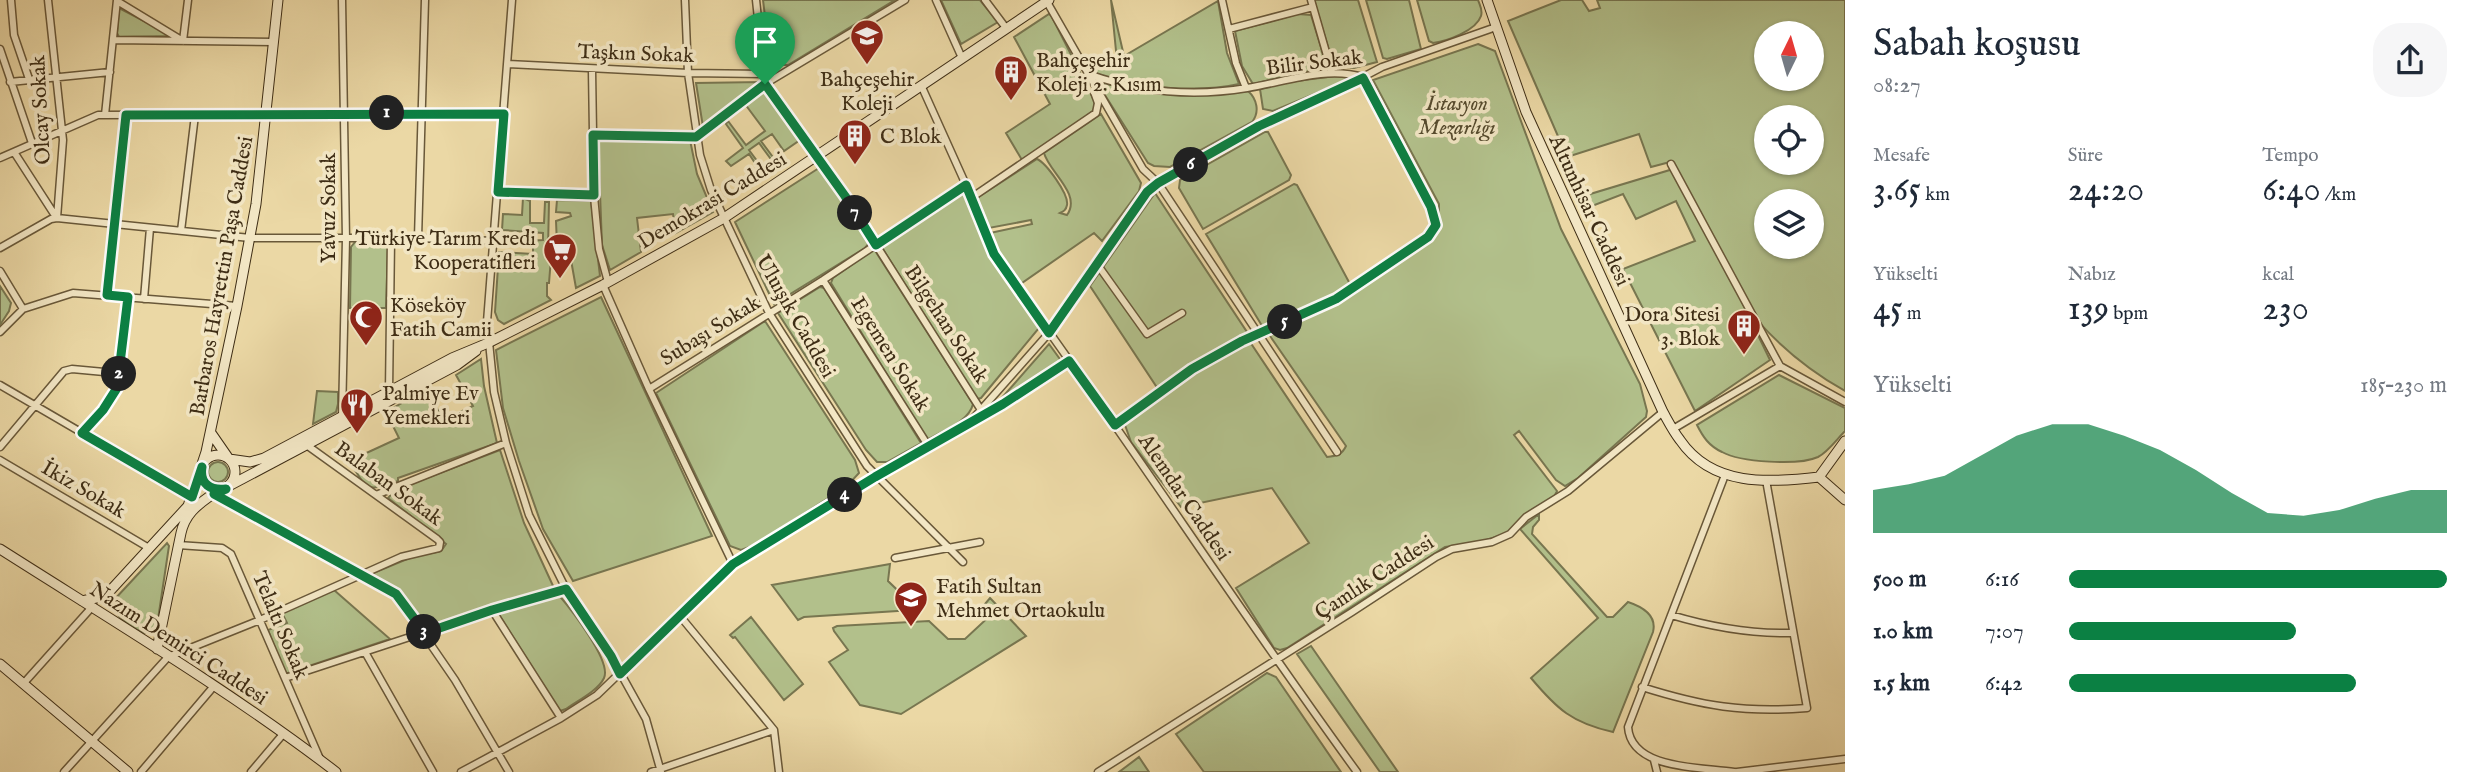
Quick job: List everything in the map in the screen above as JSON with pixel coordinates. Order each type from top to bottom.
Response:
[{"type":"main road","name":"Barbaros Hayrettin Paşa Caddesi","points":[[202,467],[250,238],[259,181],[278,0]]},
{"type":"main road","name":"Altunhisar Caddesi","points":[[1487,0],[1526,112],[1673,429],[1692,455],[1705,466],[1726,475],[1766,480],[1819,477]]},
{"type":"main road","name":"Demokrasi Caddesi","points":[[229,459],[250,461],[264,458],[452,358],[606,283],[724,218],[1047,1]]},
{"type":"main road","name":"Demokrasi Caddesi","points":[[157,649],[178,545],[188,514],[214,494],[311,448],[457,365],[488,342]]},
{"type":"main road","points":[[202,467],[202,478],[208,487],[214,489],[226,489],[235,475],[235,469],[211,433]]},
{"type":"main road","points":[[1845,441],[1819,477],[1845,500]]},
{"type":"main road","points":[[82,601],[109,592],[179,516],[192,497],[204,462],[219,455],[229,459]]},
{"type":"main road","name":"Nazım Demirci Caddesi","points":[[0,549],[215,686],[336,772]]},
{"type":"main road","points":[[106,616],[109,592]]},
{"type":"main road","points":[[0,664],[128,772]]},
{"type":"street","points":[[12,0],[14,35],[29,79]]},
{"type":"street","name":"Olcay Sokak","points":[[48,0],[62,130],[57,218]]},
{"type":"street","points":[[183,41],[188,0]]},
{"type":"street","name":"Yavuz Sokak","points":[[342,0],[346,239],[342,417]]},
{"type":"street","points":[[418,238],[425,0]]},
{"type":"street","points":[[512,0],[488,342],[494,392],[506,443],[529,515],[566,589],[611,656],[646,719],[661,770]]},
{"type":"street","name":"Uluışık Caddesi","points":[[685,0],[688,73],[696,137],[705,174],[769,313],[875,477],[963,562]]},
{"type":"street","name":"Bilgehan Sokak","points":[[756,0],[765,84],[845,196],[981,410]]},
{"type":"street","points":[[593,135],[696,137],[765,84],[905,0]]},
{"type":"street","points":[[936,0],[962,58]]},
{"type":"street","points":[[985,0],[1006,28]]},
{"type":"street","points":[[1223,0],[1236,63],[1246,88]]},
{"type":"street","points":[[105,115],[117,1],[183,41]]},
{"type":"street","points":[[1047,1],[1143,169],[1158,183],[1337,452]]},
{"type":"street","points":[[1229,29],[1312,4],[1332,73]]},
{"type":"street","name":"Bilir Sokak","points":[[1088,74],[1125,85],[1162,91],[1208,93],[1332,73],[1349,73],[1363,78],[1382,67],[1496,27]]},
{"type":"street","points":[[113,40],[274,42]]},
{"type":"street","points":[[0,50],[32,143]]},
{"type":"street","name":"Taşkın Sokak","points":[[507,64],[592,70],[764,74]]},
{"type":"street","points":[[592,70],[594,195],[599,249],[606,283],[649,389],[733,564]]},
{"type":"street","points":[[10,82],[110,72]]},
{"type":"street","points":[[971,198],[1096,113],[1098,103],[1088,74]]},
{"type":"street","points":[[971,421],[1049,333],[1147,192],[1158,183],[1259,126],[1363,78],[1435,219],[1433,232],[1336,299],[1259,334],[1192,369],[1115,425]]},
{"type":"street","name":"Alemdar Caddesi","points":[[921,85],[994,254],[1357,772]]},
{"type":"street","points":[[0,158],[92,116],[504,114]]},
{"type":"street","points":[[107,295],[126,115]]},
{"type":"street","points":[[181,231],[195,115]]},
{"type":"street","points":[[14,152],[57,218]]},
{"type":"street","points":[[1671,164],[1780,366],[1845,402]]},
{"type":"street","name":"Subaşı Sokak","points":[[649,389],[823,280],[966,185]]},
{"type":"street","points":[[498,192],[594,195]]},
{"type":"street","points":[[0,248],[57,218],[250,238],[494,241]]},
{"type":"street","points":[[144,299],[150,228]]},
{"type":"street","points":[[389,392],[391,239]]},
{"type":"street","points":[[1097,264],[1147,334],[1182,313]]},
{"type":"street","points":[[0,271],[23,309]]},
{"type":"street","name":"Egemen Sokak","points":[[823,280],[929,447]]},
{"type":"street","points":[[0,332],[23,309],[73,293],[237,306]]},
{"type":"street","points":[[82,433],[114,395],[120,371],[128,297]]},
{"type":"street","points":[[461,772],[561,718],[597,695],[733,564],[1069,361]]},
{"type":"street","points":[[1673,429],[1780,366]]},
{"type":"street","points":[[0,447],[64,371],[120,371]]},
{"type":"street","points":[[0,385],[192,497]]},
{"type":"street","name":"Çamlık Caddesi","points":[[1098,772],[1444,552],[1492,542],[1510,534],[1527,517],[1568,491],[1663,412]]},
{"type":"street","points":[[376,495],[506,443]]},
{"type":"street","name":"Balaban Sokak","points":[[168,657],[260,620],[401,557],[436,550],[440,545],[437,539],[311,448]]},
{"type":"street","name":"İkiz Sokak","points":[[0,460],[149,548]]},
{"type":"street","points":[[1726,475],[1642,687],[1628,727],[1629,738],[1641,754],[1654,761],[1736,772],[1845,758]]},
{"type":"street","points":[[1642,687],[1724,708],[1807,708],[1766,480]]},
{"type":"street","points":[[214,494],[396,594],[425,633],[509,772]]},
{"type":"street","points":[[895,558],[980,542]]},
{"type":"street","name":"Telaltı Sokak","points":[[178,545],[222,548],[231,554],[320,760]]},
{"type":"street","points":[[285,678],[492,610],[566,589]]},
{"type":"street","points":[[23,684],[92,607]]},
{"type":"street","points":[[492,610],[561,718]]},
{"type":"street","points":[[1671,615],[1710,626],[1773,634],[1793,633]]},
{"type":"street","points":[[680,617],[774,730],[779,772]]},
{"type":"street","points":[[365,652],[433,772]]},
{"type":"street","points":[[64,772],[168,657]]},
{"type":"street","points":[[141,772],[215,686]]},
{"type":"street","points":[[651,772],[774,730]]},
{"type":"street","points":[[251,772],[284,733]]},
{"type":"street","points":[[1654,761],[1657,772]]},
{"type":"green space","points":[[763,0],[895,0],[788,65],[771,65]]},
{"type":"green space","points":[[941,0],[980,0],[998,22],[961,44]]},
{"type":"green space","points":[[1111,0],[1124,56],[1218,1],[1227,53],[1239,84],[1206,88],[1164,88],[1123,82],[1092,71],[1095,68],[1092,64],[1117,61]]},
{"type":"green space","points":[[1314,0],[1358,0],[1377,62],[1354,68],[1338,66],[1330,54]]},
{"type":"green space","points":[[1366,0],[1409,0],[1421,49],[1383,58]]},
{"type":"green space","points":[[1417,0],[1478,0],[1482,14],[1467,31],[1433,43],[1429,41]]},
{"type":"green space","points":[[1561,0],[1582,0],[1589,11],[1600,8],[1597,0],[1845,0],[1845,391],[1788,351],[1763,327],[1741,300],[1770,360],[1695,411],[1623,269],[1695,241],[1676,201],[1636,219],[1623,194],[1592,206],[1587,195],[1673,169],[1670,162],[1651,167],[1639,134],[1567,157],[1508,21]]},
{"type":"green space","points":[[119,8],[169,34],[169,36],[119,37]]},
{"type":"green space","points":[[1049,14],[1094,100],[1095,107],[1091,113],[1022,160],[1006,133],[1050,104],[1014,37]]},
{"type":"green space","points":[[1298,14],[1311,15],[1328,70],[1309,71],[1253,84],[1242,66],[1235,31]]},
{"type":"green space","name":"İstasyon Mezarlığı","points":[[1478,44],[1495,51],[1561,229],[1640,384],[1646,417],[1578,478],[1565,486],[1556,480],[1519,431],[1514,435],[1557,491],[1554,497],[1533,509],[1507,533],[1481,542],[1445,547],[1280,650],[1274,648],[1236,588],[1309,543],[1272,488],[1181,507],[1131,442],[1125,425],[1164,392],[1220,357],[1250,342],[1327,457],[1343,451],[1346,446],[1268,333],[1333,303],[1430,239],[1439,229],[1439,204],[1373,80]]},
{"type":"green space","points":[[1336,76],[1353,78],[1273,111],[1263,109],[1260,89],[1288,82]]},
{"type":"green space","points":[[1096,81],[1152,93],[1209,94],[1248,91],[1257,110],[1252,122],[1170,167],[1154,166],[1148,163]]},
{"type":"green space","points":[[761,82],[703,127],[696,83]]},
{"type":"green space","points":[[764,90],[800,140],[784,151],[772,134],[761,141],[778,164],[776,166],[759,143],[749,150],[766,173],[763,175],[749,154],[731,166],[726,161],[743,148],[726,124],[728,121],[746,145],[765,131],[745,104]]},
{"type":"green space","points":[[1101,114],[1141,183],[1139,191],[1102,241],[1094,233],[1019,285],[998,253],[990,233],[1032,224],[1031,220],[989,228],[977,198],[1037,159],[1046,166],[1061,187],[1067,205],[1060,213],[1067,215],[1071,207],[1068,191],[1044,153]]},
{"type":"green space","points":[[1268,132],[1291,175],[1289,180],[1203,229],[1179,188],[1180,180]]},
{"type":"green space","points":[[598,140],[690,140],[697,174],[713,212],[676,233],[673,214],[637,218],[641,252],[610,270],[602,245]]},
{"type":"green space","points":[[819,168],[870,242],[865,248],[774,304],[735,222]]},
{"type":"green space","points":[[1294,184],[1297,185],[1350,284],[1328,300],[1264,329],[1206,234]]},
{"type":"green space","points":[[964,191],[992,257],[1039,328],[981,398],[977,399],[881,246]]},
{"type":"green space","points":[[1155,193],[1247,332],[1187,367],[1158,389],[1090,286]]},
{"type":"green space","points":[[523,198],[530,201],[530,223],[544,223],[545,202],[549,202],[548,250],[552,251],[552,255],[567,256],[568,246],[557,245],[556,221],[571,216],[570,213],[556,212],[557,200],[591,201],[600,276],[576,288],[571,260],[551,258],[547,296],[551,300],[504,324],[498,320],[495,312],[499,252],[533,254],[533,247],[525,246],[525,241],[543,240],[543,233],[502,230],[503,214],[522,215]]},
{"type":"green space","points":[[355,242],[384,243],[388,246],[386,308],[350,308],[351,247]]},
{"type":"green space","points":[[874,249],[973,404],[961,421],[927,440],[831,283],[833,278]]},
{"type":"green space","points":[[0,286],[11,303],[0,325]]},
{"type":"green space","points":[[820,287],[824,288],[921,443],[887,462],[877,462],[866,450],[778,313]]},
{"type":"green space","points":[[601,297],[712,536],[573,581],[543,529],[519,461],[503,408],[496,350]]},
{"type":"green space","points":[[765,321],[855,460],[859,473],[847,486],[755,545],[741,550],[730,546],[656,393]]},
{"type":"green space","points":[[1049,344],[1062,362],[1000,400]]},
{"type":"green space","points":[[481,359],[484,386],[497,443],[398,478],[398,481],[387,485],[373,488],[364,483],[349,461],[399,438],[386,412],[427,389],[443,420],[473,406],[456,375]]},
{"type":"green space","points":[[1779,375],[1845,408],[1845,431],[1829,449],[1809,460],[1769,462],[1730,455],[1710,444],[1697,425]]},
{"type":"green space","points":[[317,391],[338,392],[338,404],[336,412],[313,424]]},
{"type":"green space","points":[[500,450],[524,523],[554,588],[426,627],[400,592],[371,574],[412,557],[441,551],[446,544],[388,498],[395,490]]},
{"type":"green space","points":[[214,462],[222,462],[228,472],[222,482],[214,482],[208,476],[208,468]]},
{"type":"green space","points":[[1539,514],[1532,534],[1607,617],[1613,617],[1628,602],[1644,609],[1653,621],[1653,632],[1613,732],[1587,724],[1566,713],[1531,678],[1598,618],[1520,529]]},
{"type":"green space","points":[[167,543],[169,546],[157,626],[152,632],[144,633],[119,616],[113,601]]},
{"type":"green space","points":[[890,564],[888,581],[915,607],[913,610],[804,617],[798,620],[772,585]]},
{"type":"green space","points":[[334,590],[390,639],[285,674],[268,630],[287,623],[282,613]]},
{"type":"green space","points":[[558,594],[588,635],[605,670],[604,678],[597,687],[560,711],[499,615],[500,612]]},
{"type":"green space","points":[[990,598],[1026,636],[901,714],[860,705],[829,662],[848,650],[834,631],[833,628],[837,626],[929,621],[948,639],[965,639],[993,613],[985,604]]},
{"type":"green space","points":[[751,617],[803,684],[784,700],[735,637],[730,635]]},
{"type":"green space","points":[[1311,646],[1398,772],[1380,772],[1297,654]]},
{"type":"green space","points":[[1267,673],[1276,677],[1341,772],[1204,772],[1176,734]]},
{"type":"green space","points":[[1139,757],[1149,772],[1119,772]]},
{"type":"place","name":"Bahçeşehir Koleji","points":[[867,66]]},
{"type":"place","name":"Bahçeşehir Koleji 2. Kısım","points":[[1011,102]]},
{"type":"place","name":"C Blok","points":[[855,166]]},
{"type":"place","name":"Türkiye Tarım Kredi Kooperatifleri","points":[[560,280]]},
{"type":"place","name":"Köseköy Fatih Camii","points":[[366,347]]},
{"type":"place","name":"Dora Sitesi 3. Blok","points":[[1744,356]]},
{"type":"place","name":"Palmiye Ev Yemekleri","points":[[357,435]]},
{"type":"place","name":"Fatih Sultan Mehmet Ortaokulu","points":[[911,628]]},
{"type":"route","points":[[1363,78],[1431,207],[1436,225],[1428,237],[1336,299],[1242,341],[1192,369],[1115,425],[1069,361],[1003,404],[875,477],[733,564],[620,674],[566,589],[425,633],[396,594],[214,494],[226,489],[208,487],[202,478],[202,467],[192,497],[82,433],[103,410],[117,388],[128,297],[107,295],[126,115],[504,114],[498,192],[594,195],[593,135],[696,137],[765,84],[845,196],[876,245],[966,185],[994,254],[1049,333],[1147,192],[1158,183],[1259,126],[1363,78]]}]
